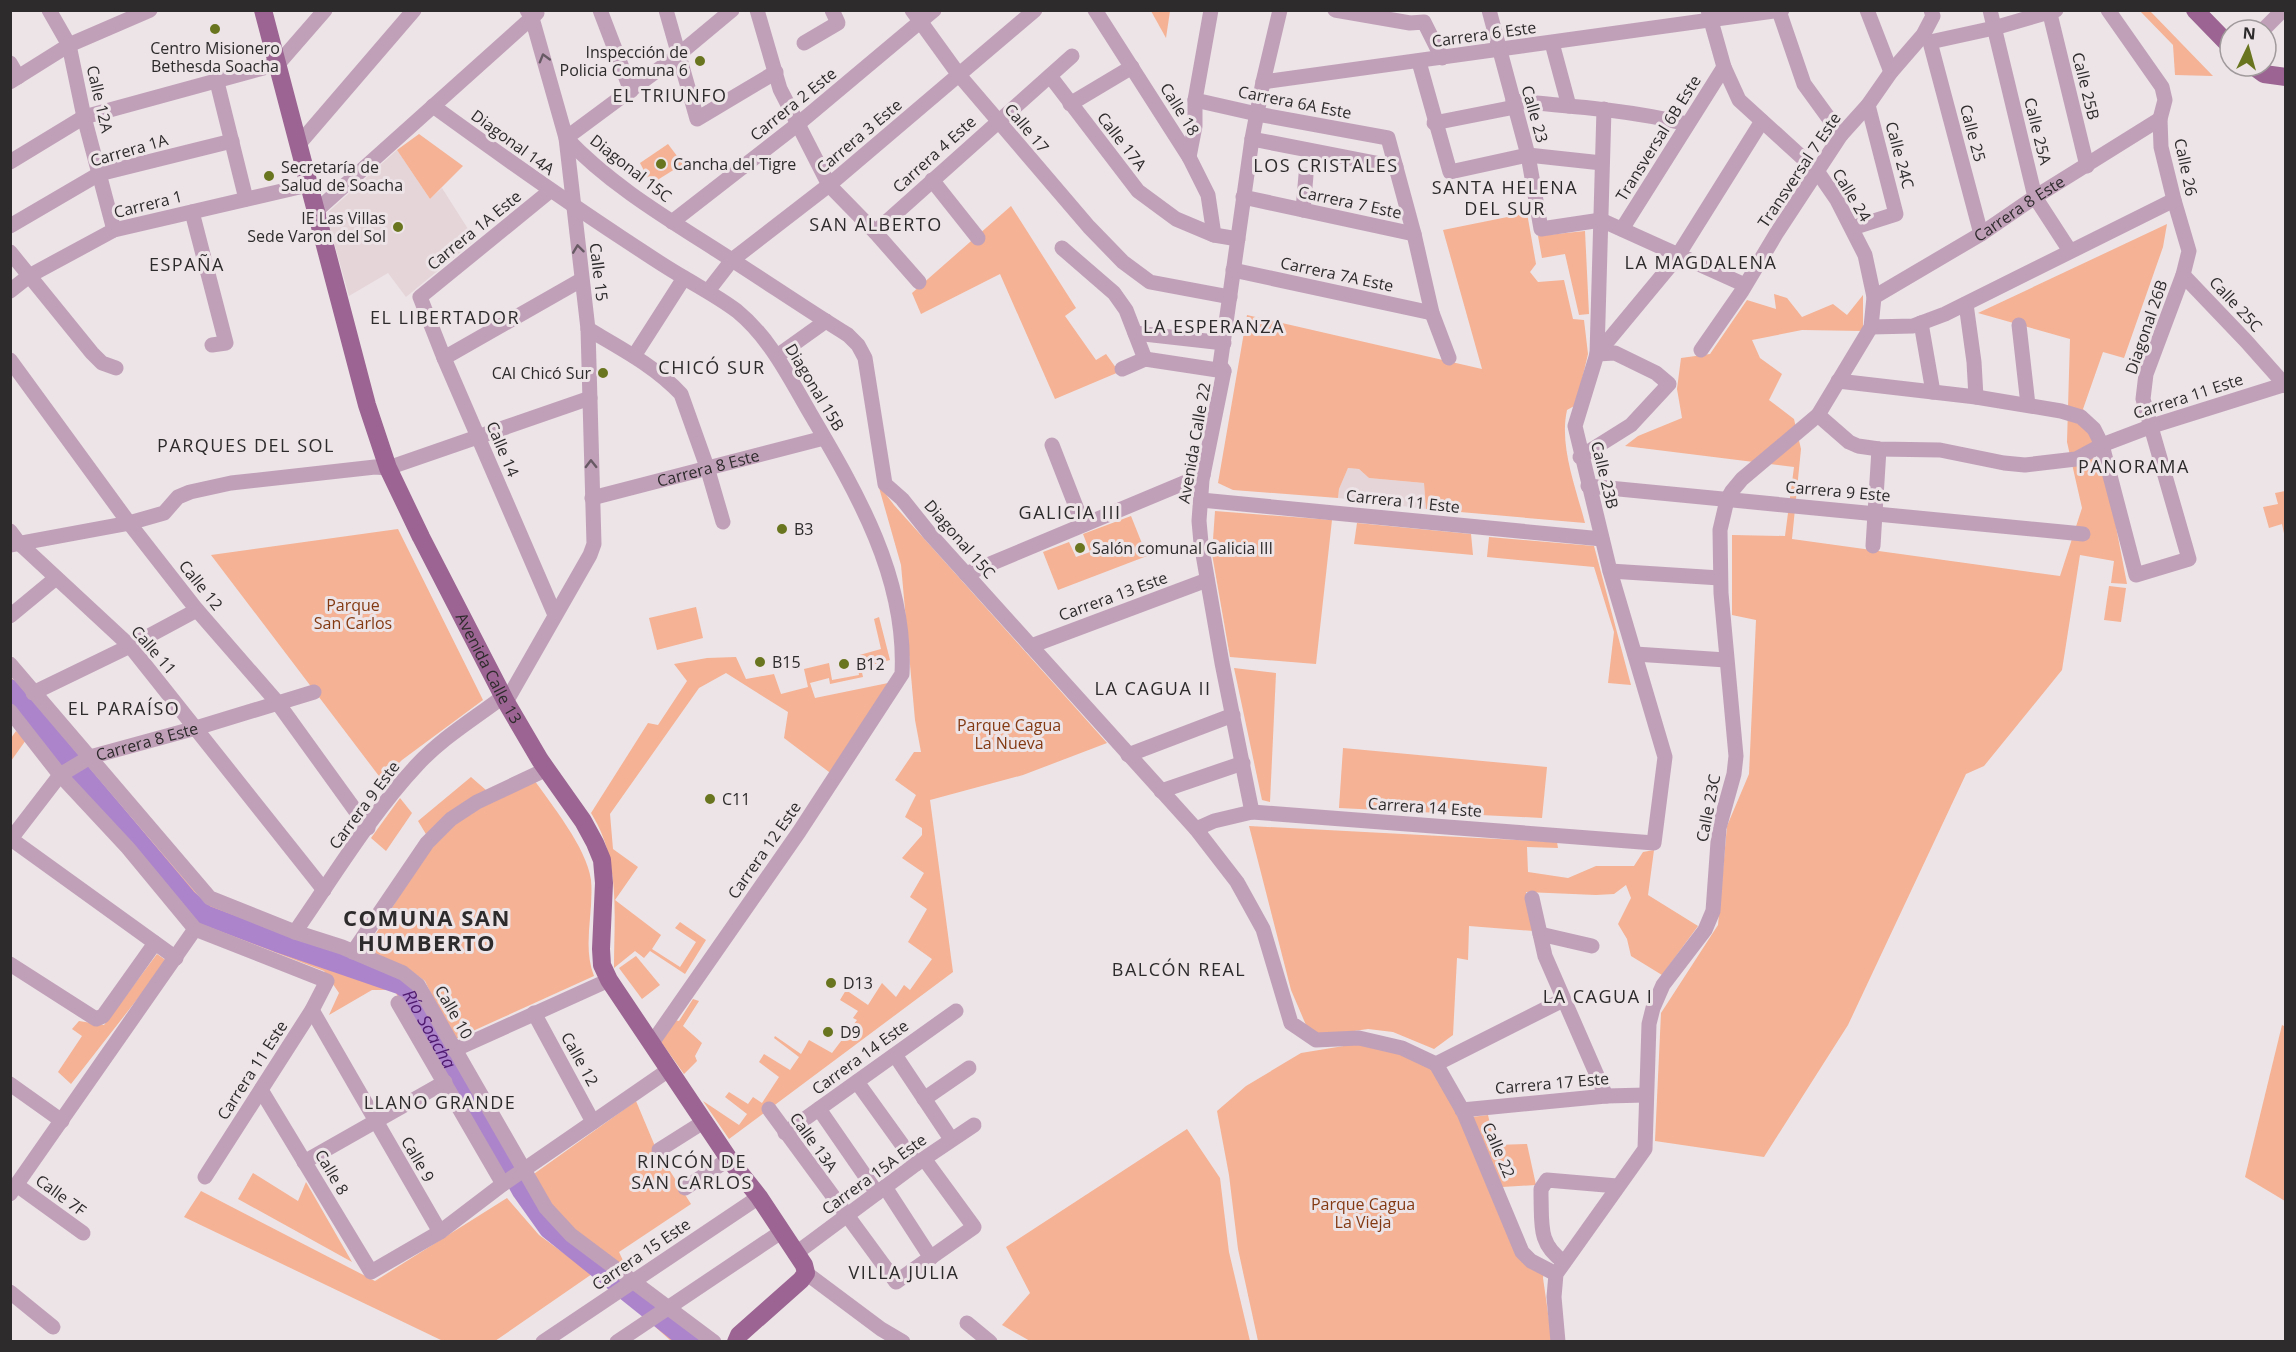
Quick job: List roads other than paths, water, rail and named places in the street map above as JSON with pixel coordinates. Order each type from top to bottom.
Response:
[{"type":"main road","name":"Avenida Calle 13","points":[[263,10],[367,405],[388,468],[506,702],[547,769],[583,821],[603,860],[601,949],[602,965],[609,980],[729,1159],[759,1197],[804,1265],[806,1273]]},
{"type":"main road","points":[[2195,10],[2218,34]]},
{"type":"main road","points":[[736,1341],[739,1335],[806,1273]]},
{"type":"street","name":"Calle 12A","points":[[49,10],[69,45],[84,117],[114,230]]},
{"type":"street","points":[[13,74],[69,45],[150,10]]},
{"type":"street","points":[[10,162],[84,117],[278,64],[325,10]]},
{"type":"street","points":[[298,145],[414,10]]},
{"type":"street","points":[[600,10],[631,91]]},
{"type":"street","points":[[666,10],[697,119],[776,72]]},
{"type":"street","points":[[566,138],[678,55],[732,10]]},
{"type":"street","points":[[757,10],[780,89],[829,185],[919,282]]},
{"type":"street","name":"Carrera 2 Este","points":[[672,222],[798,124],[916,16],[934,10]]},
{"type":"street","name":"Carrera 3 Este","points":[[708,291],[732,260],[829,185],[1035,10]]},
{"type":"street","name":"Calle 18","points":[[1095,10],[1189,157],[1208,195],[1214,235]]},
{"type":"street","points":[[1189,157],[1195,126],[1195,100],[1211,10]]},
{"type":"street","name":"Avenida Calle 22","points":[[1252,812],[1207,580],[1201,543],[1201,500],[1203,475],[1224,372],[1220,365],[1252,139],[1280,10]]},
{"type":"street","points":[[1335,10],[1414,19],[1442,58]]},
{"type":"street","name":"Calle 23","points":[[1489,10],[1498,51],[1528,155],[1541,229],[1602,220]]},
{"type":"street","points":[[1867,10],[1891,72]]},
{"type":"street","name":"Calle 25A","points":[[1990,10],[2035,197],[2070,251]]},
{"type":"street","name":"Calle 26","points":[[2108,10],[2162,87],[2165,100],[2160,119],[2162,147],[2188,251],[2183,275]]},
{"type":"street","points":[[1780,11],[1804,84],[1841,135]]},
{"type":"street","name":"Carrera 6 Este","points":[[1263,82],[1552,43],[1709,15],[1780,11]]},
{"type":"street","points":[[1927,39],[1994,28],[2053,12]]},
{"type":"street","name":"Calle 25B","points":[[2053,12],[2087,166]]},
{"type":"street","points":[[315,212],[533,13]]},
{"type":"street","name":"Calle 15","points":[[533,13],[566,138],[588,329],[594,544],[555,615]]},
{"type":"street","name":"Transversal 7 Este","points":[[1701,350],[1841,135],[1868,105],[1891,72],[1927,39],[1932,13]]},
{"type":"street","name":"Calle 24","points":[[1709,15],[1724,67],[1740,100],[1816,171],[1852,228],[1865,255],[1874,297],[1872,327]]},
{"type":"street","name":"Calle 17","points":[[916,16],[959,75],[1089,227],[1123,262],[1150,282],[1230,297]]},
{"type":"street","points":[[804,44],[835,17]]},
{"type":"street","name":"Calle 25","points":[[1927,39],[1981,234]]},
{"type":"street","points":[[1552,43],[1569,106]]},
{"type":"street","name":"Carrera 4 Este","points":[[875,232],[1072,56]]},
{"type":"street","points":[[1419,62],[1434,123],[1450,172],[1528,155],[1602,163]]},
{"type":"street","points":[[1070,104],[1132,67]]},
{"type":"street","name":"Transversal 6B Este","points":[[1623,229],[1724,67]]},
{"type":"street","name":"Calle 17A","points":[[1050,76],[1138,191],[1176,219],[1214,235]]},
{"type":"street","points":[[217,82],[246,199]]},
{"type":"street","name":"Carrera 6A Este","points":[[1195,100],[1388,138],[1396,167]]},
{"type":"street","points":[[1434,123],[1514,104],[1604,109],[1660,117],[1687,124]]},
{"type":"street","name":"Calle 24C","points":[[1852,228],[1896,214],[1868,105]]},
{"type":"street","name":"Diagonal 14A","points":[[433,106],[573,206]]},
{"type":"street","name":"Calle 23B","points":[[1604,109],[1597,354],[1575,426],[1580,456],[1610,571],[1665,757],[1654,843]]},
{"type":"street","name":"Carrera 8 Este","points":[[1874,297],[1981,234],[2035,197],[2160,119]]},
{"type":"street","points":[[1597,354],[1678,254],[1762,121]]},
{"type":"street","name":"Diagonal 15C","points":[[566,138],[606,174],[672,222],[848,335],[858,345],[865,358],[885,484],[902,499],[930,534],[1196,829],[1237,882],[1263,929],[1291,1023],[1316,1040],[1359,1038],[1402,1048],[1436,1064]]},
{"type":"street","points":[[1252,139],[1396,167],[1432,313],[1449,358]]},
{"type":"street","name":"Carrera 1A","points":[[10,226],[99,174],[232,141]]},
{"type":"street","points":[[1303,210],[1306,175]]},
{"type":"street","points":[[932,180],[978,238]]},
{"type":"street","name":"Carrera 1","points":[[10,291],[29,276],[114,230],[308,185]]},
{"type":"street","name":"Carrera 1A Este","points":[[420,297],[550,191]]},
{"type":"street","name":"Carrera 7 Este","points":[[1244,197],[1414,234]]},
{"type":"street","points":[[1872,327],[1913,326],[1921,323],[1966,304],[2174,200]]},
{"type":"street","name":"Diagonal 15B","points":[[573,206],[708,291],[752,325],[777,356],[854,488],[877,540],[890,575],[903,646],[902,674]]},
{"type":"street","points":[[192,212],[226,343],[212,345]]},
{"type":"street","points":[[1602,220],[1745,285]]},
{"type":"street","points":[[1214,235],[1238,239]]},
{"type":"street","points":[[1062,248],[1114,293],[1126,310],[1145,359]]},
{"type":"street","points":[[10,252],[97,358],[102,363],[116,368]]},
{"type":"street","name":"Carrera 7A Este","points":[[1233,270],[1432,313]]},
{"type":"street","name":"Calle 25C","points":[[2183,275],[2285,385]]},
{"type":"street","name":"Diagonal 26B","points":[[2152,426],[2147,417],[2143,399],[2146,374],[2183,275]]},
{"type":"street","points":[[634,356],[684,278]]},
{"type":"street","points":[[444,358],[581,280]]},
{"type":"street","name":"Calle 14","points":[[420,297],[555,615]]},
{"type":"street","points":[[1966,304],[1974,362],[1976,398]]},
{"type":"street","points":[[777,356],[826,321]]},
{"type":"street","points":[[1921,323],[1933,392]]},
{"type":"street","points":[[2019,325],[2028,405]]},
{"type":"street","name":"Calle 23C","points":[[1560,1268],[1645,1149],[1648,1024],[1663,985],[1705,930],[1713,911],[1719,828],[1734,774],[1736,756],[1720,578],[1720,530],[1727,500],[1742,479],[1818,415],[1872,327]]},
{"type":"street","points":[[588,329],[634,356],[681,394],[707,467],[723,522]]},
{"type":"street","points":[[1135,333],[1224,343]]},
{"type":"street","points":[[1580,456],[1631,425],[1670,384],[1656,373],[1615,353],[1597,354]]},
{"type":"street","points":[[1122,369],[1145,359],[1224,372]]},
{"type":"street","name":"Calle 12","points":[[10,360],[129,523],[196,610],[277,702],[368,828]]},
{"type":"street","points":[[1838,381],[2028,405],[2081,417],[2094,429],[2102,445],[2136,575],[2189,559],[2152,426]]},
{"type":"street","name":"Carrera 11 Este","points":[[1818,415],[1849,442],[1858,446],[1879,449],[1940,450],[2025,465],[2076,459],[2102,445],[2152,426],[2285,385]]},
{"type":"street","points":[[14,540],[129,523],[164,513],[177,497],[231,483],[375,467],[388,468],[590,398]]},
{"type":"street","name":"Carrera 8 Este","points":[[592,498],[825,438]]},
{"type":"street","points":[[1052,445],[1080,517],[1085,524]]},
{"type":"street","points":[[1873,546],[1879,449]]},
{"type":"street","points":[[966,574],[1203,475]]},
{"type":"street","name":"Carrera 9 Este","points":[[1588,486],[2084,534]]},
{"type":"street","name":"Carrera 11 Este","points":[[1201,500],[1602,539]]},
{"type":"street","name":"Calle 11","points":[[14,540],[130,646],[324,890]]},
{"type":"street","points":[[1610,571],[1720,578]]},
{"type":"street","points":[[10,616],[56,578]]},
{"type":"street","name":"Carrera 13 Este","points":[[1031,646],[1207,580]]},
{"type":"street","points":[[33,693],[130,646],[196,610]]},
{"type":"street","points":[[506,702],[555,615]]},
{"type":"street","points":[[1635,654],[1726,660]]},
{"type":"street","name":"Calle 10","points":[[10,664],[210,898],[403,973],[418,986],[454,1050],[513,1177]]},
{"type":"street","name":"Carrera 12 Este","points":[[651,1043],[799,832],[902,674]]},
{"type":"street","name":"Carrera 8 Este","points":[[11,840],[60,775],[90,758],[314,692]]},
{"type":"street","name":"Carrera 9 Este","points":[[295,932],[391,795],[419,763],[443,741],[500,699],[506,702]]},
{"type":"street","points":[[10,711],[60,775],[128,848],[195,929],[14,1190]]},
{"type":"street","points":[[1128,755],[1233,715]]},
{"type":"street","points":[[1161,791],[1244,762]]},
{"type":"street","points":[[353,952],[427,843],[451,819],[477,802],[547,769]]},
{"type":"street","name":"Carrera 14 Este","points":[[1196,829],[1214,821],[1252,812],[1654,843]]},
{"type":"street","points":[[11,840],[176,958]]},
{"type":"street","points":[[1532,898],[1545,956],[1606,1096]]},
{"type":"street","name":"Carrera 11 Este","points":[[195,929],[327,981],[312,1010],[205,1177]]},
{"type":"street","points":[[1540,934],[1592,946]]},
{"type":"street","points":[[10,964],[96,1020],[103,1016],[129,983],[155,943]]},
{"type":"street","points":[[454,1050],[609,980]]},
{"type":"street","points":[[1436,1064],[1563,1000]]},
{"type":"street","name":"Calle 10","points":[[399,1003],[445,1082],[513,1177],[626,1286],[659,1312],[714,1341]]},
{"type":"street","name":"Calle 9","points":[[312,1010],[440,1232]]},
{"type":"street","name":"Carrera 14 Este","points":[[785,1133],[956,1011]]},
{"type":"street","name":"Calle 12","points":[[534,1013],[593,1122]]},
{"type":"street","points":[[895,1055],[951,1139]]},
{"type":"street","name":"Calle 22","points":[[1436,1064],[1462,1110],[1522,1252],[1531,1261],[1560,1268]]},
{"type":"street","points":[[924,1099],[969,1068]]},
{"type":"street","points":[[440,1232],[513,1177],[670,1069]]},
{"type":"street","points":[[304,1162],[445,1082]]},
{"type":"street","points":[[819,1109],[932,1258],[974,1227],[857,1082]]},
{"type":"street","points":[[10,1084],[62,1121]]},
{"type":"street","name":"Calle 8","points":[[261,1090],[371,1272],[440,1232]]},
{"type":"street","name":"Carrera 17 Este","points":[[1462,1110],[1606,1096],[1646,1095]]},
{"type":"street","name":"Calle 13A","points":[[769,1109],[896,1282],[932,1258]]},
{"type":"street","points":[[659,1150],[705,1120]]},
{"type":"street","name":"Carrera 15A Este","points":[[795,1254],[951,1139],[974,1125]]},
{"type":"street","points":[[685,1188],[729,1159]]},
{"type":"street","points":[[1558,1341],[1554,1297],[1560,1268],[1549,1250],[1544,1234],[1541,1189],[1546,1180],[1617,1186]]},
{"type":"street","name":"Calle 7F","points":[[14,1190],[83,1233]]},
{"type":"street","name":"Carrera 15 Este","points":[[543,1341],[759,1197]]},
{"type":"street","points":[[617,1341],[781,1232]]},
{"type":"street","points":[[806,1273],[880,1329],[903,1341]]},
{"type":"street","points":[[10,1292],[53,1327]]},
{"type":"street","points":[[967,1323],[990,1341]]},
{"type":"waterway","name":"Río Soacha","points":[[10,689],[187,899],[205,915],[402,985],[409,992],[522,1191],[549,1229],[690,1342]]},
{"type":"place","name":"Centro Misionero Bethesda Soacha","points":[[215,29]]},
{"type":"place","name":"Inspección de Policia Comuna 6","points":[[700,61]]},
{"type":"place","name":"Cancha del Tigre","points":[[661,164]]},
{"type":"place","name":"Secretaría de Salud de Soacha","points":[[269,176]]},
{"type":"place","name":"IE Las Villas Sede Varon del Sol","points":[[398,227]]},
{"type":"place","name":"CAI Chicó Sur","points":[[603,373]]},
{"type":"place","name":"B3","points":[[782,529]]},
{"type":"place","name":"Salón comunal Galicia III","points":[[1080,548]]},
{"type":"place","name":"B15","points":[[760,662]]},
{"type":"place","name":"B12","points":[[844,664]]},
{"type":"place","name":"C11","points":[[710,799]]},
{"type":"place","name":"D13","points":[[831,983]]},
{"type":"place","name":"D9","points":[[828,1032]]},
{"type":"district","name":"EL TRIUNFO","points":[[670,95]]},
{"type":"district","name":"LOS CRISTALES","points":[[1326,165]]},
{"type":"district","name":"SANTA HELENA DEL SUR","points":[[1505,198]]},
{"type":"district","name":"SAN ALBERTO","points":[[876,224]]},
{"type":"district","name":"LA MAGDALENA","points":[[1701,262]]},
{"type":"district","name":"ESPAÑA","points":[[187,264]]},
{"type":"district","name":"EL LIBERTADOR","points":[[445,317]]},
{"type":"district","name":"LA ESPERANZA","points":[[1214,326]]},
{"type":"district","name":"CHICÓ SUR","points":[[712,367]]},
{"type":"district","name":"PARQUES DEL SOL","points":[[246,445]]},
{"type":"district","name":"PANORAMA","points":[[2134,466]]},
{"type":"district","name":"GALICIA III","points":[[1070,512]]},
{"type":"district","name":"LA CAGUA II","points":[[1153,688]]},
{"type":"district","name":"EL PARAÍSO","points":[[124,708]]},
{"type":"district","name":"COMUNA SAN HUMBERTO","points":[[427,930]]},
{"type":"district","name":"BALCÓN REAL","points":[[1179,969]]},
{"type":"district","name":"LA CAGUA I","points":[[1598,996]]},
{"type":"district","name":"LLANO GRANDE","points":[[440,1102]]},
{"type":"district","name":"RINCÓN DE SAN CARLOS","points":[[692,1171]]},
{"type":"district","name":"VILLA JULIA","points":[[904,1272]]},
{"type":"park label","name":"Parque San Carlos","points":[[353,614]]},
{"type":"park label","name":"Parque Cagua La Nueva","points":[[1009,734]]},
{"type":"park label","name":"Parque Cagua La Vieja","points":[[1363,1213]]}]
